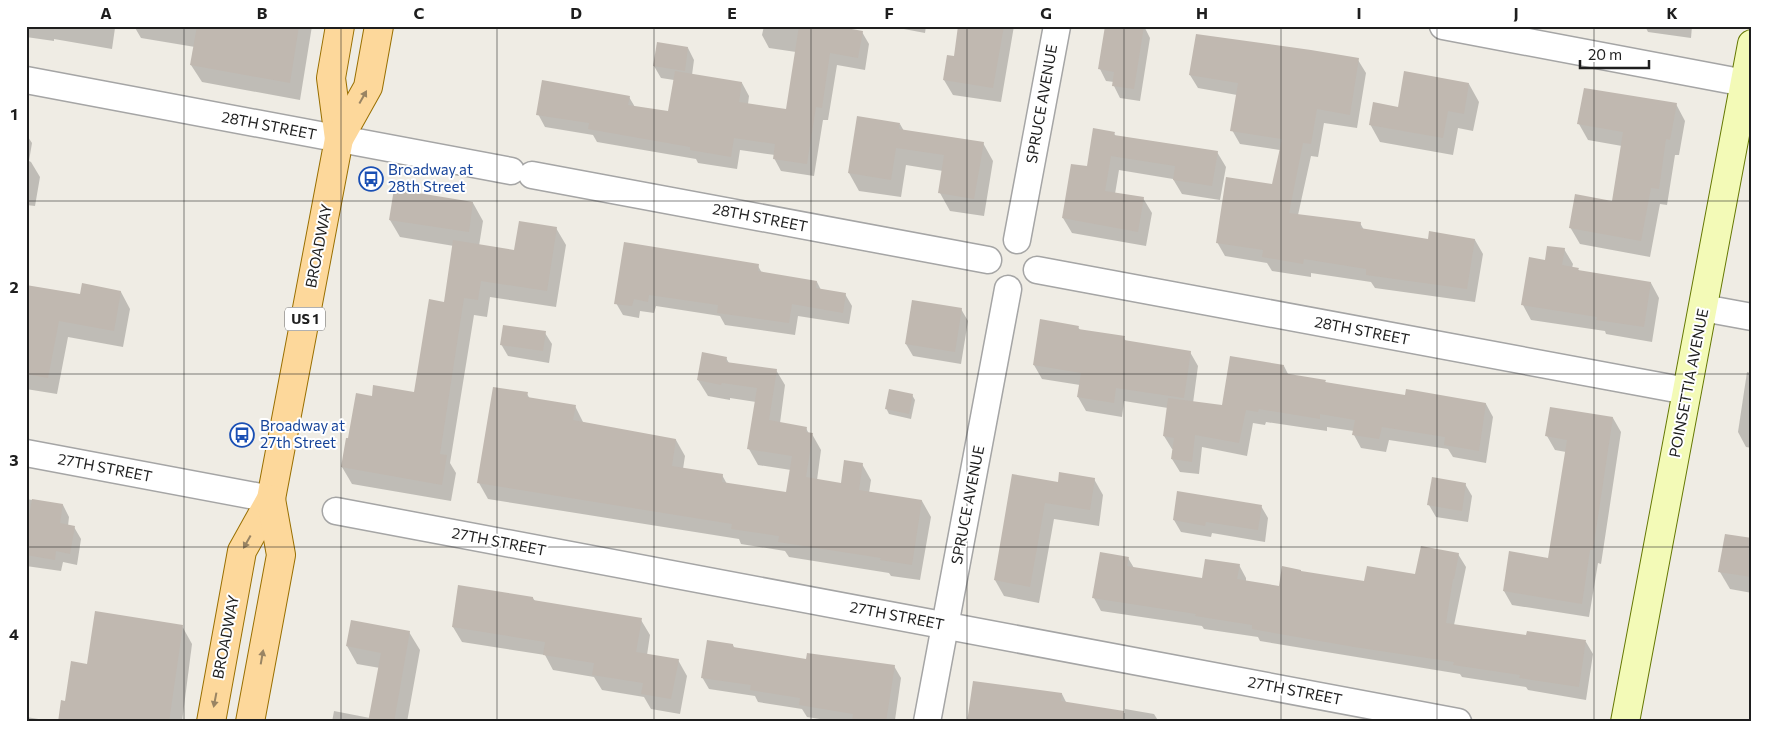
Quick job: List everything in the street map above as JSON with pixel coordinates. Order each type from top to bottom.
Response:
[{"type":"main road","name":"BROADWAY","points":[[210,722],[242,550],[271,499],[339,139],[331,78],[340,26]]},
{"type":"main road","name":"BROADWAY","points":[[339,139],[368,87],[379,26]]},
{"type":"main road","name":"BROADWAY","points":[[250,722],[281,555],[271,499]]},
{"type":"street","name":"SPRUCE AVENUE","points":[[1017,240],[1057,26]]},
{"type":"street","points":[[1443,26],[1745,83]]},
{"type":"street","name":"POINSETTIA AVENUE","points":[[1625,722],[1752,44]]},
{"type":"street","name":"28TH STREET","points":[[26,80],[988,260]]},
{"type":"street","points":[[1009,240],[1017,240],[1025,242],[1035,254],[1038,262],[1037,270],[1030,283],[1024,288],[1016,290],[1000,287],[994,282],[987,268],[988,260],[995,246],[1009,240]]},
{"type":"street","name":"28TH STREET","points":[[1037,270],[1687,391]]},
{"type":"street","name":"SPRUCE AVENUE","points":[[927,722],[1008,289]]},
{"type":"street","points":[[1703,308],[1752,317]]},
{"type":"street","name":"27TH STREET","points":[[26,453],[271,499]]},
{"type":"street","name":"27TH STREET","points":[[336,511],[1458,722]]},
{"type":"building","points":[[197,26],[299,26],[290,83],[190,65]]},
{"type":"building","points":[[799,26],[835,26],[863,31],[858,58],[830,53],[822,108],[816,107],[807,164],[773,159],[775,144],[734,138],[731,157],[690,150],[690,147],[588,129],[589,123],[536,115],[542,80],[630,96],[628,105],[668,111],[675,71],[742,82],[739,102],[786,109]]},
{"type":"building","points":[[958,26],[1004,26],[993,88],[943,80],[947,55],[954,56]]},
{"type":"building","points":[[1105,26],[1144,26],[1134,89],[1112,86],[1114,72],[1098,69]]},
{"type":"building","points":[[1196,34],[1359,58],[1350,115],[1317,109],[1311,144],[1303,143],[1289,213],[1361,222],[1360,228],[1428,239],[1429,231],[1475,239],[1467,289],[1366,275],[1366,269],[1304,259],[1303,264],[1262,257],[1263,250],[1216,243],[1226,177],[1272,184],[1282,139],[1230,131],[1238,83],[1189,75]]},
{"type":"building","points":[[657,42],[688,47],[685,71],[653,66]]},
{"type":"building","points":[[1404,71],[1469,83],[1464,114],[1448,111],[1443,138],[1369,125],[1373,102],[1398,107]]},
{"type":"building","points":[[1584,88],[1677,103],[1670,140],[1666,139],[1659,189],[1651,188],[1641,241],[1569,228],[1575,194],[1612,201],[1623,132],[1577,124]]},
{"type":"building","points":[[857,116],[900,123],[899,129],[984,142],[974,199],[938,193],[944,155],[896,148],[891,180],[848,173]]},
{"type":"building","points":[[1093,128],[1115,132],[1114,135],[1218,151],[1212,186],[1173,180],[1175,166],[1111,156],[1105,191],[1144,197],[1138,232],[1062,218],[1071,164],[1087,166]]},
{"type":"building","points":[[394,189],[473,202],[469,232],[389,220]]},
{"type":"building","points":[[519,221],[557,227],[547,291],[481,281],[478,300],[464,298],[440,454],[447,455],[442,485],[341,467],[356,393],[372,396],[373,385],[414,392],[429,299],[444,302],[453,240],[514,250]]},
{"type":"building","points":[[624,242],[759,264],[758,271],[817,281],[816,288],[846,293],[843,313],[792,304],[789,323],[717,313],[718,305],[649,295],[648,302],[634,299],[632,306],[614,304]]},
{"type":"building","points":[[1547,246],[1565,248],[1562,265],[1579,268],[1578,270],[1651,282],[1644,327],[1596,320],[1597,317],[1521,305],[1529,257],[1545,260]]},
{"type":"building","points":[[82,283],[121,291],[114,331],[59,321],[48,378],[26,374],[26,285],[80,294]]},
{"type":"building","points":[[912,300],[962,308],[955,352],[905,344]]},
{"type":"building","points":[[1040,319],[1079,326],[1078,329],[1125,336],[1124,340],[1191,351],[1184,398],[1116,388],[1114,403],[1077,397],[1081,373],[1033,365]]},
{"type":"building","points":[[503,325],[546,331],[543,351],[500,345]]},
{"type":"building","points":[[702,352],[727,357],[726,362],[777,369],[769,420],[807,427],[806,432],[813,433],[806,477],[841,483],[844,460],[863,463],[859,490],[922,500],[912,565],[880,560],[881,558],[778,542],[779,536],[731,529],[732,524],[477,483],[493,387],[528,392],[527,397],[576,405],[573,420],[676,439],[672,466],[723,474],[722,482],[786,492],[792,456],[747,449],[757,388],[722,383],[721,385],[697,380]]},
{"type":"building","points":[[1230,356],[1284,365],[1283,373],[1326,380],[1325,382],[1405,395],[1406,389],[1486,403],[1479,451],[1444,445],[1445,437],[1382,427],[1379,439],[1352,435],[1355,420],[1320,414],[1320,419],[1259,409],[1258,412],[1246,410],[1239,443],[1195,435],[1192,462],[1171,459],[1174,438],[1163,436],[1168,398],[1222,405]]},
{"type":"building","points":[[889,389],[913,394],[909,414],[885,409]]},
{"type":"building","points":[[1550,407],[1613,417],[1593,550],[1590,550],[1582,604],[1503,591],[1509,551],[1548,558],[1567,440],[1545,436]]},
{"type":"building","points":[[1059,472],[1095,478],[1090,510],[1045,503],[1030,587],[994,580],[1012,474],[1058,482]]},
{"type":"building","points":[[1432,477],[1466,483],[1462,511],[1427,505]]},
{"type":"building","points":[[1177,491],[1262,505],[1258,530],[1206,522],[1205,526],[1173,520]]},
{"type":"building","points":[[32,499],[63,504],[60,523],[75,526],[70,554],[56,551],[55,560],[26,555],[26,533]]},
{"type":"building","points":[[1725,534],[1752,538],[1752,577],[1718,572]]},
{"type":"building","points":[[1421,546],[1459,553],[1446,623],[1526,635],[1527,631],[1586,640],[1579,687],[1519,678],[1520,675],[1453,665],[1454,662],[1252,629],[1252,625],[1195,616],[1196,614],[1092,598],[1100,552],[1129,557],[1127,566],[1202,578],[1205,559],[1240,564],[1237,579],[1279,586],[1282,566],[1364,581],[1367,566],[1415,574]]},
{"type":"building","points":[[458,585],[533,597],[533,600],[642,618],[636,652],[679,659],[671,699],[641,694],[643,683],[592,675],[594,663],[543,655],[545,642],[452,627]]},
{"type":"building","points":[[95,611],[183,625],[169,722],[58,722],[61,700],[65,701],[71,661],[87,664]]},
{"type":"building","points":[[351,620],[410,631],[394,722],[368,722],[381,653],[346,646]]},
{"type":"building","points":[[707,640],[733,644],[733,647],[806,659],[807,653],[895,665],[886,722],[852,722],[853,714],[799,705],[800,698],[750,690],[751,685],[701,678]]},
{"type":"building","points":[[973,681],[1062,693],[1061,701],[1124,711],[1123,722],[967,722]]},
{"type":"place","name":"Broadway at 28th Street","points":[[371,179]]},
{"type":"place","name":"Broadway at 27th Street","points":[[242,435]]}]
